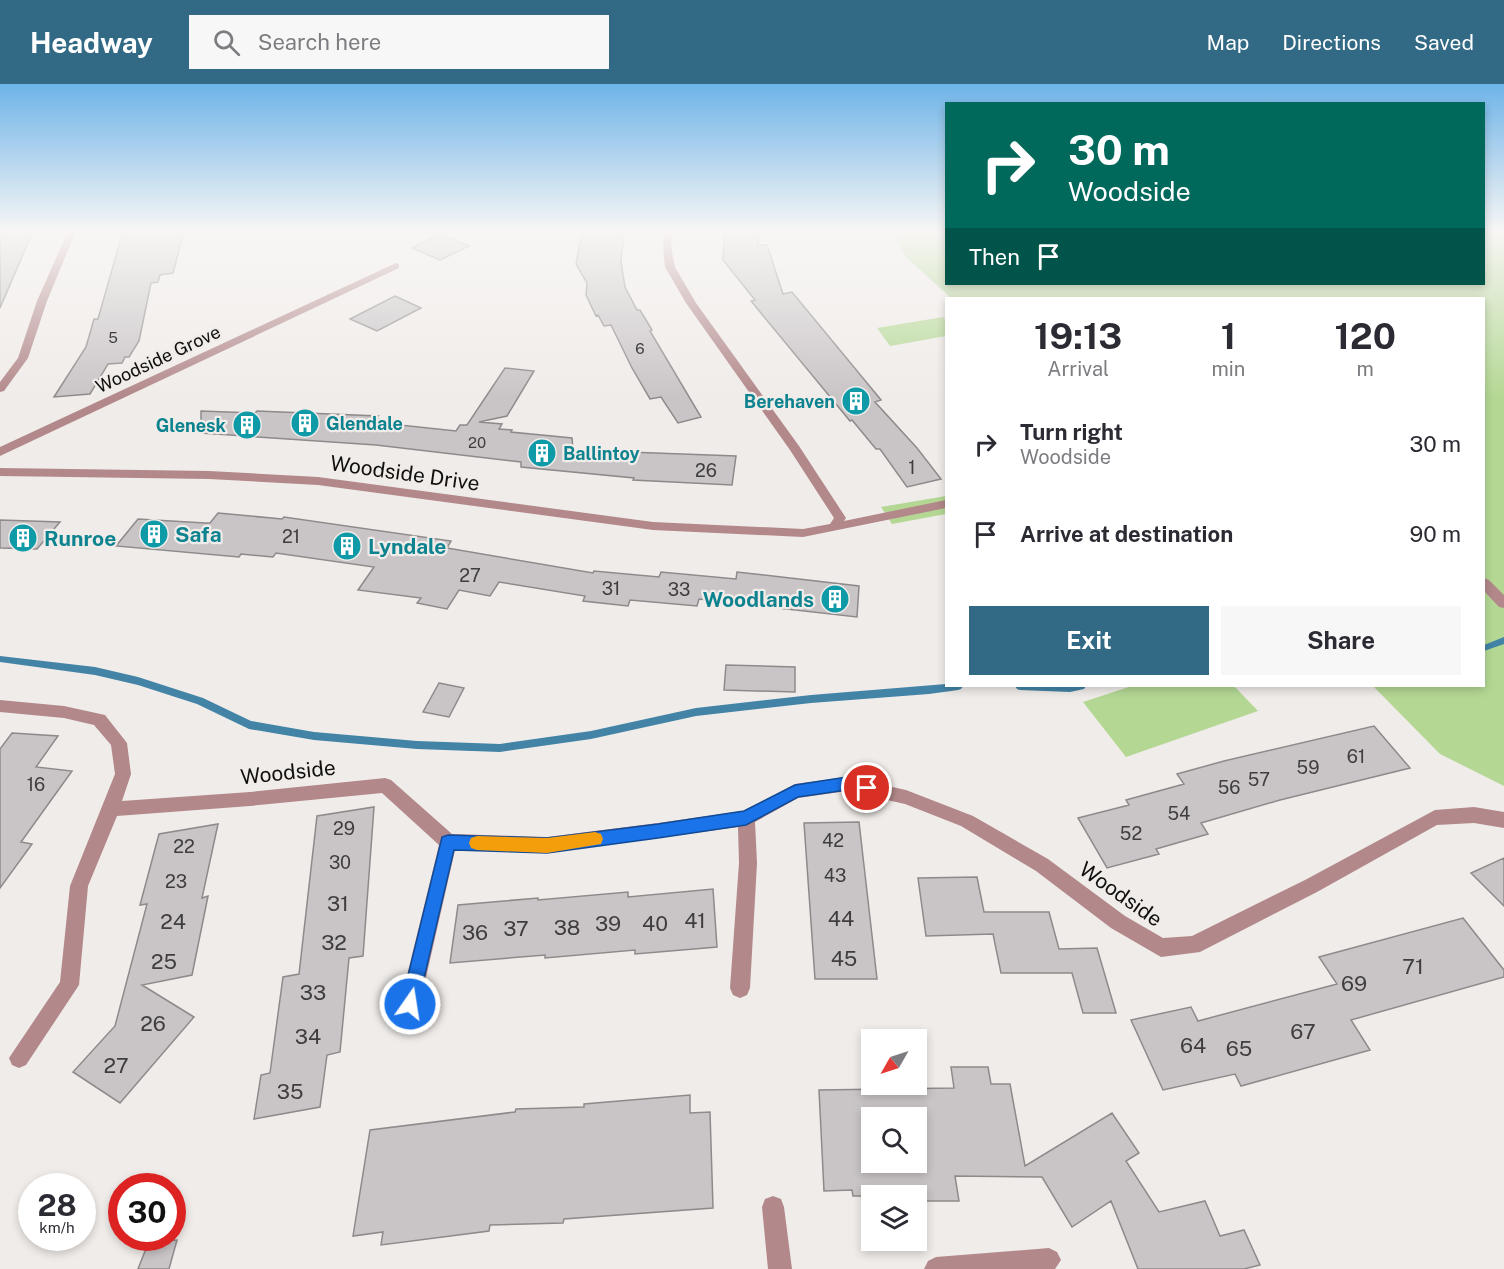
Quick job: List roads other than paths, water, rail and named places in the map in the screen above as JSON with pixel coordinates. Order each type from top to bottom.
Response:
[{"type":"street","points":[[0,389],[23,358],[48,286]]},
{"type":"street","name":"Woodside Grove","points":[[0,452],[353,286]]},
{"type":"street","points":[[682,286],[840,518],[834,528]]},
{"type":"street","name":"Woodside Drive","points":[[0,471],[209,475],[318,481],[653,526],[803,533],[945,504]]},
{"type":"street","points":[[1485,583],[1504,603]]},
{"type":"street","points":[[0,706],[64,712],[99,720],[119,743],[123,774],[79,886],[69,985],[18,1058]]},
{"type":"street","name":"Woodside","points":[[111,809],[250,799],[385,785],[448,842],[547,845],[746,818],[795,791],[847,784],[906,797],[967,821],[1032,859],[1118,922],[1161,948],[1193,945],[1311,886],[1435,818],[1474,815],[1504,820]]},
{"type":"street","points":[[740,988],[748,863],[746,818]]},
{"type":"street","points":[[410,1004],[448,842]]},
{"type":"street","points":[[773,1207],[780,1269]]},
{"type":"street","points":[[936,1269],[1049,1260]]},
{"type":"waterway","points":[[1485,648],[1504,640]]},
{"type":"waterway","points":[[0,659],[95,671],[138,681],[200,701],[249,725],[314,736],[417,745],[500,748],[591,735],[696,712],[951,687]]},
{"type":"waterway","points":[[1045,687],[1076,687]]},
{"type":"place","name":"Berehaven","points":[[856,401]]},
{"type":"place","name":"Glendale","points":[[305,423]]},
{"type":"place","name":"Glenesk","points":[[247,425]]},
{"type":"place","name":"Ballintoy","points":[[542,453]]},
{"type":"place","name":"Safa","points":[[154,534]]},
{"type":"place","name":"Runroe","points":[[23,538]]},
{"type":"place","name":"Lyndale","points":[[347,546]]},
{"type":"place","name":"Woodlands","points":[[835,599]]}]
